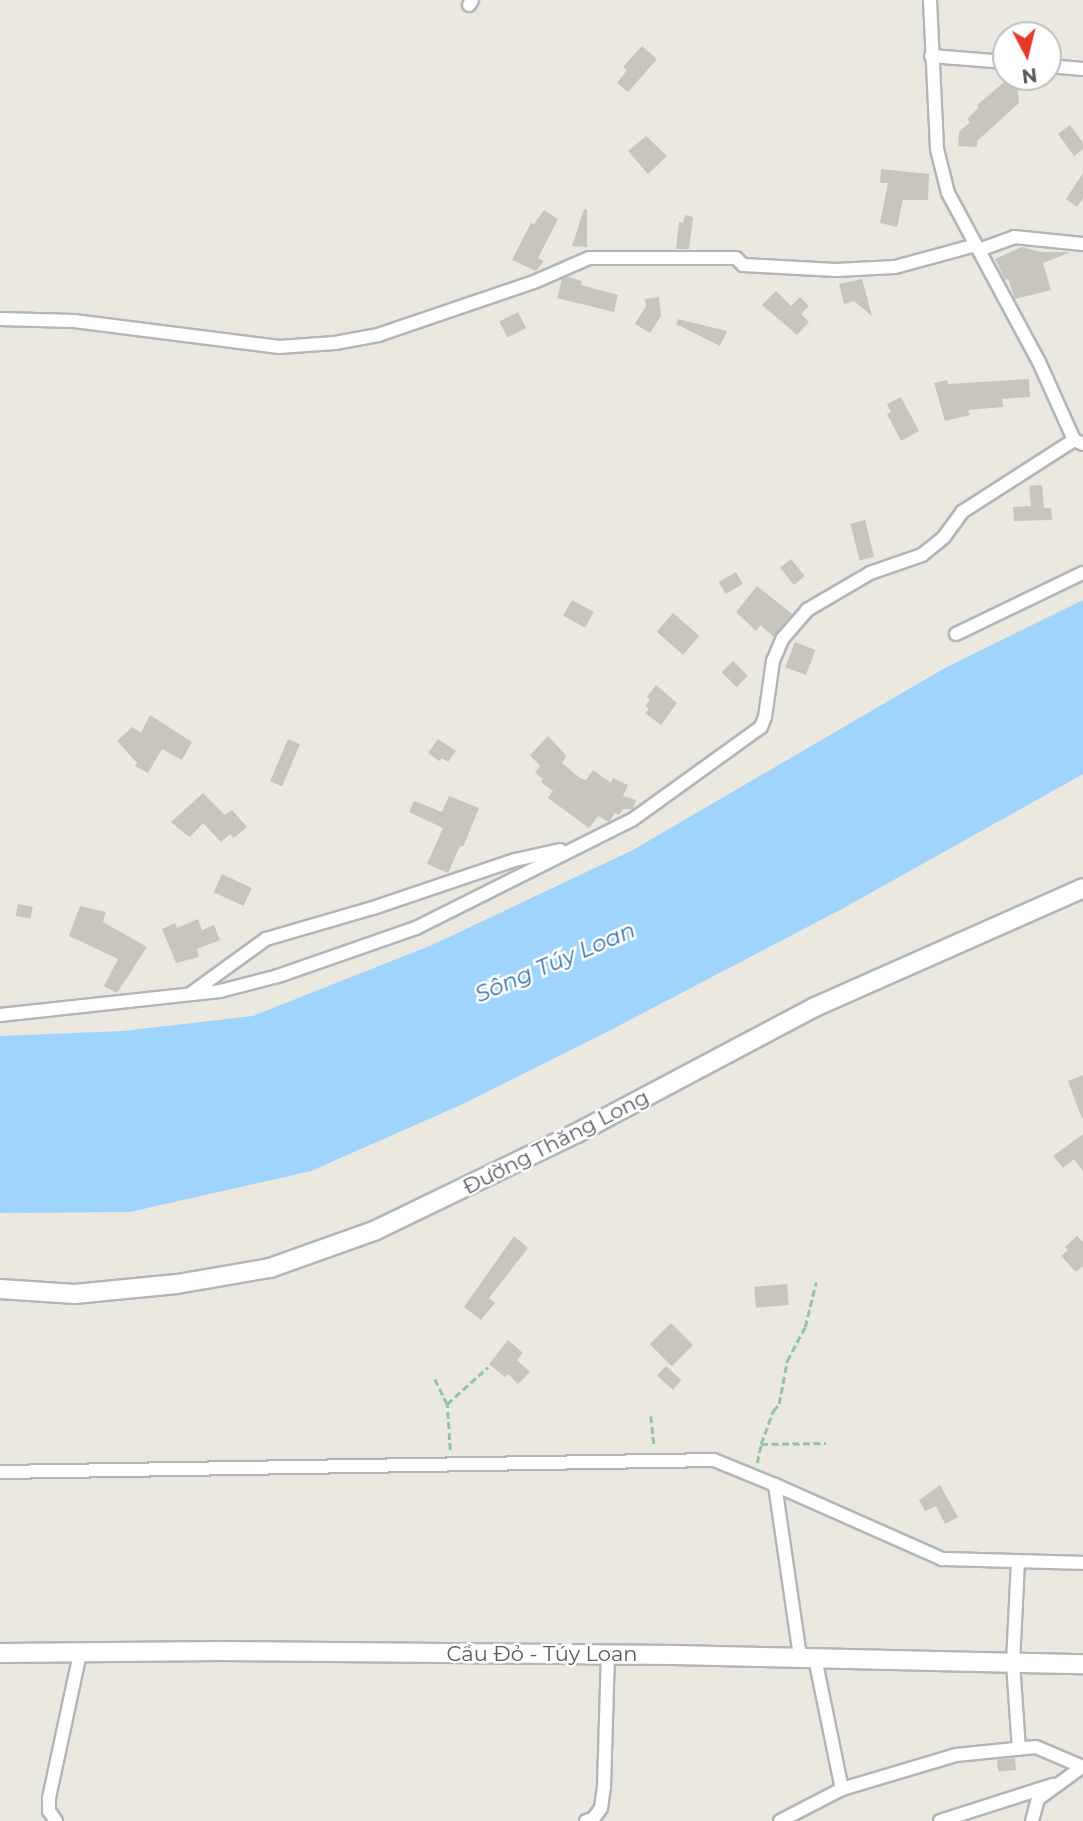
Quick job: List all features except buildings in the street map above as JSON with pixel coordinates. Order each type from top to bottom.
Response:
[{"type":"street","points":[[0,1015],[187,996],[256,983],[393,937],[451,912],[641,814],[761,727],[765,717],[773,661],[783,638],[807,610],[870,573],[922,555],[944,537],[962,512],[1079,442],[948,193],[937,149],[930,0]]},
{"type":"street","points":[[932,56],[992,61]]},
{"type":"street","points":[[1062,67],[1083,69]]},
{"type":"street","points":[[0,319],[74,321],[279,347],[335,344],[378,335],[534,282],[589,258],[736,258],[743,265],[836,270],[895,267],[1014,237],[1083,244]]},
{"type":"street","points":[[956,635],[1083,573]]},
{"type":"street","points":[[187,996],[266,939],[373,908],[515,860],[571,849]]},
{"type":"street","name":"Đường Thăng Long","points":[[0,1289],[75,1294],[177,1284],[270,1268],[374,1231],[577,1133],[815,1007],[1083,888]]},
{"type":"street","points":[[0,1472],[714,1460],[942,1559],[1083,1563]]},
{"type":"street","points":[[775,1485],[808,1658],[842,1788]]},
{"type":"street","points":[[1018,1561],[1013,1662],[1019,1749]]},
{"type":"street","name":"Cầu Đỏ - Túy Loan","points":[[0,1653],[608,1654],[1083,1664]]},
{"type":"street","points":[[56,1821],[49,1811],[49,1798],[80,1653]]},
{"type":"street","points":[[586,1821],[593,1819],[601,1808],[604,1787],[608,1654]]},
{"type":"street","points":[[780,1821],[842,1788],[956,1755],[1036,1747],[1083,1767]]},
{"type":"street","points":[[1032,1821],[1038,1799],[1053,1785],[1083,1767]]},
{"type":"street","points":[[940,1821],[1053,1785]]},
{"type":"path","points":[[754,1476],[761,1444],[773,1411],[779,1404],[786,1361],[805,1327],[816,1282]]},
{"type":"path","points":[[447,1404],[488,1367]]},
{"type":"path","points":[[435,1378],[447,1404],[451,1464]]},
{"type":"path","points":[[651,1416],[650,1432],[657,1461]]},
{"type":"path","points":[[761,1444],[826,1443]]},
{"type":"water","name":"Sông Túy Loan","points":[[1083,600],[1083,774],[840,910],[601,1035],[465,1103],[311,1171],[130,1212],[0,1213],[0,1036],[123,1031],[253,1016],[432,945],[633,850],[945,668]]}]
